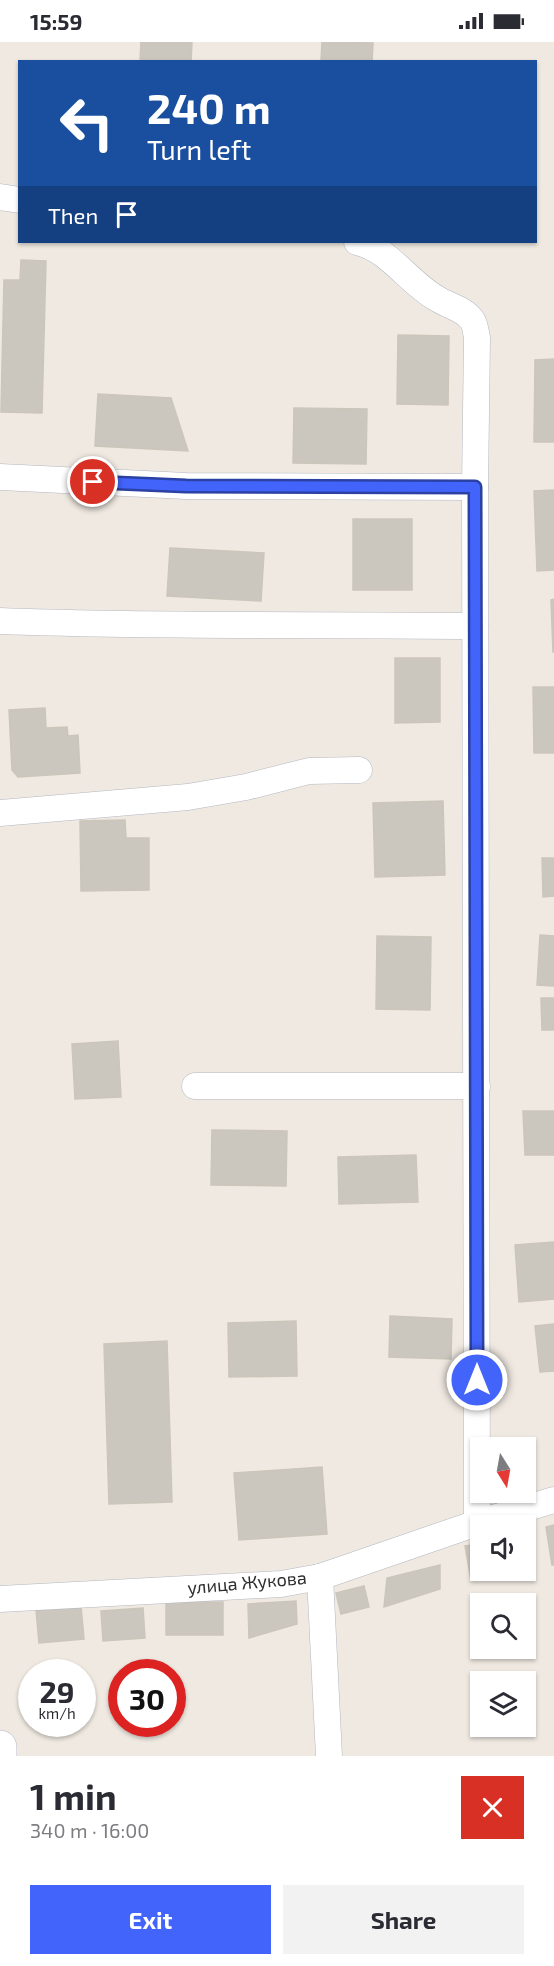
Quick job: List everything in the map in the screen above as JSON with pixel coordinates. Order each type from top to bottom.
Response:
[{"type":"street","points":[[0,197],[18,200]]},
{"type":"street","points":[[362,243],[381,253],[434,297],[463,311],[474,321],[477,338],[475,487],[477,1515]]},
{"type":"street","points":[[0,477],[186,486],[475,487]]},
{"type":"street","points":[[0,621],[208,626],[321,624],[475,626]]},
{"type":"street","points":[[0,813],[188,797],[246,787],[309,771],[358,770]]},
{"type":"street","points":[[195,1086],[477,1086]]},
{"type":"street","name":"улица Жукова","points":[[504,1515],[554,1500]]},
{"type":"street","name":"улица Жукова","points":[[0,1599],[281,1584],[320,1577],[470,1525]]},
{"type":"street","points":[[320,1577],[329,1756]]},
{"type":"street","points":[[0,1747],[0,1756]]},
{"type":"building","points":[[141,42],[192,42],[191,60],[140,60]]},
{"type":"building","points":[[322,42],[373,43],[372,60],[321,60]]},
{"type":"building","points":[[21,260],[46,261],[42,413],[1,412],[4,280],[20,280]]},
{"type":"building","points":[[398,335],[449,336],[448,405],[397,404]]},
{"type":"building","points":[[554,359],[554,442],[534,442],[535,360]]},
{"type":"building","points":[[98,394],[171,398],[188,451],[95,446]]},
{"type":"building","points":[[294,408],[367,409],[366,464],[293,463]]},
{"type":"building","points":[[554,490],[554,570],[537,571],[534,491]]},
{"type":"building","points":[[353,519],[412,519],[412,590],[353,590]]},
{"type":"building","points":[[170,548],[264,553],[261,601],[167,596]]},
{"type":"building","points":[[554,599],[554,652],[553,652],[551,600]]},
{"type":"building","points":[[395,658],[440,658],[440,722],[395,723]]},
{"type":"building","points":[[533,687],[554,687],[554,753],[534,753]]},
{"type":"building","points":[[45,708],[46,728],[67,727],[68,736],[78,735],[80,773],[18,777],[12,770],[9,710]]},
{"type":"building","points":[[443,801],[445,875],[375,877],[373,803]]},
{"type":"building","points":[[125,820],[126,838],[149,838],[149,890],[81,891],[80,821]]},
{"type":"building","points":[[542,858],[554,858],[554,896],[543,897]]},
{"type":"building","points":[[540,935],[554,936],[554,986],[537,985]]},
{"type":"building","points":[[377,936],[431,937],[430,1010],[376,1009]]},
{"type":"building","points":[[541,998],[554,998],[554,1030],[542,1030]]},
{"type":"building","points":[[118,1041],[121,1097],[75,1099],[72,1044]]},
{"type":"building","points":[[523,1111],[554,1111],[554,1155],[525,1155]]},
{"type":"building","points":[[212,1130],[287,1131],[286,1186],[211,1185]]},
{"type":"building","points":[[416,1155],[418,1202],[339,1204],[338,1157]]},
{"type":"building","points":[[554,1242],[554,1299],[519,1302],[515,1245]]},
{"type":"building","points":[[390,1316],[452,1319],[451,1359],[389,1357]]},
{"type":"building","points":[[296,1321],[297,1376],[229,1377],[228,1323]]},
{"type":"building","points":[[554,1324],[554,1371],[540,1372],[535,1326]]},
{"type":"building","points":[[167,1341],[172,1502],[109,1504],[104,1344]]},
{"type":"building","points":[[322,1467],[327,1534],[239,1540],[234,1473]]},
{"type":"building","points":[[554,1525],[554,1565],[552,1565],[546,1527]]},
{"type":"building","points":[[470,1545],[470,1574],[465,1546]]},
{"type":"building","points":[[440,1565],[440,1589],[384,1607],[387,1578]]},
{"type":"building","points":[[364,1586],[369,1607],[341,1614],[336,1593]]},
{"type":"building","points":[[296,1601],[297,1624],[249,1638],[248,1604]]},
{"type":"building","points":[[166,1602],[223,1602],[223,1635],[166,1635]]},
{"type":"building","points":[[81,1606],[84,1639],[39,1643],[36,1610]]},
{"type":"building","points":[[143,1608],[145,1638],[103,1641],[101,1611]]},
{"type":"route","points":[[93,482],[186,486],[475,487],[477,1380]]}]
